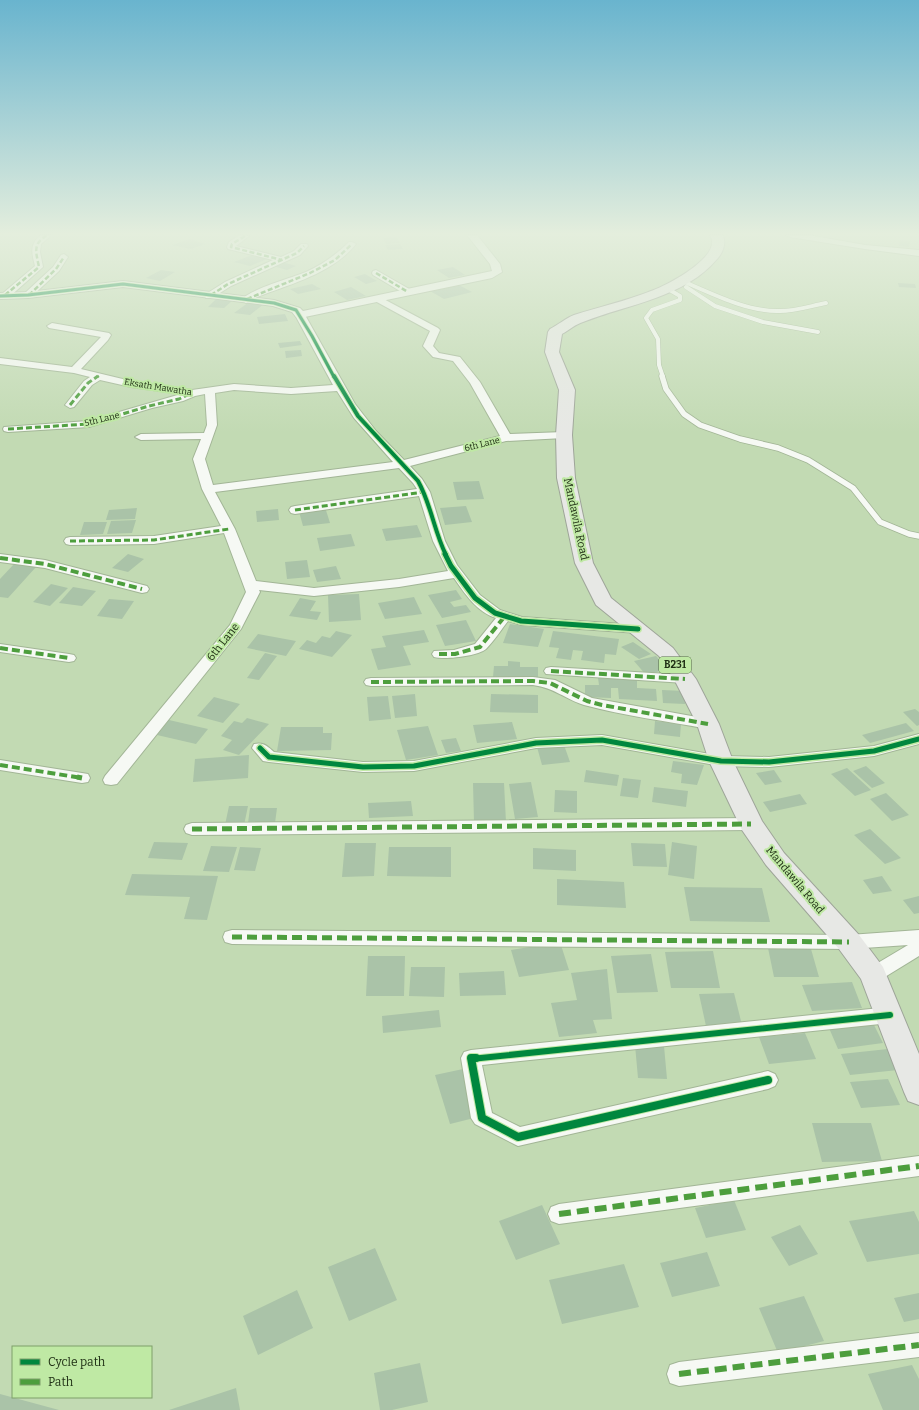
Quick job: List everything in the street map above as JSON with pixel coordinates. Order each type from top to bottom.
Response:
[{"type":"main road","name":"Mandawila Road","points":[[628,301],[577,319],[555,332],[552,352],[566,390],[564,435],[566,478],[584,563],[603,601],[666,652],[685,679],[708,724],[721,761],[751,824],[775,859],[849,942],[873,975],[919,1092]]},
{"type":"street","points":[[253,301],[274,303],[296,310],[300,315],[340,388],[358,416],[418,481],[424,492],[439,541],[451,566],[475,598],[495,613],[521,620],[638,629]]},
{"type":"street","points":[[300,315],[369,301]]},
{"type":"street","points":[[381,301],[435,330],[428,346],[436,355],[456,359],[475,382],[506,438]]},
{"type":"street","points":[[52,326],[106,335],[105,338],[74,370]]},
{"type":"street","name":"Eksath Mawatha","points":[[0,361],[74,370],[131,384],[192,393],[234,387],[291,390],[340,388]]},
{"type":"street","points":[[70,405],[88,383],[99,376]]},
{"type":"street","points":[[210,391],[212,425],[199,459],[208,489],[229,529],[252,585],[314,592],[399,583],[457,574]]},
{"type":"street","name":"5th Lane","points":[[8,429],[89,424],[178,399],[192,393]]},
{"type":"street","name":"6th Lane","points":[[208,489],[402,464],[506,438],[564,435]]},
{"type":"street","points":[[141,437],[208,436]]},
{"type":"street","points":[[295,510],[424,492]]},
{"type":"street","points":[[70,541],[154,540],[229,529]]},
{"type":"street","points":[[0,558],[46,564],[142,589]]},
{"type":"street","name":"6th Lane","points":[[111,780],[236,626],[253,592],[252,585]]},
{"type":"street","points":[[439,654],[455,654],[480,648],[505,616]]},
{"type":"street","points":[[0,648],[69,658]]},
{"type":"street","points":[[551,671],[685,679]]},
{"type":"street","points":[[371,682],[533,681],[550,683],[587,701],[602,705],[708,724]]},
{"type":"street","points":[[260,748],[269,756],[279,758],[363,767],[407,766],[536,743],[602,740],[721,761],[769,762],[874,751],[919,739]]},
{"type":"street","points":[[0,765],[82,778]]},
{"type":"street","points":[[192,829],[751,824]]},
{"type":"street","points":[[232,937],[849,942],[919,937]]},
{"type":"street","points":[[873,975],[919,947]]},
{"type":"street","points":[[768,1080],[518,1137],[482,1118],[471,1058],[890,1015]]},
{"type":"street","points":[[559,1214],[919,1166]]},
{"type":"street","points":[[679,1374],[919,1345]]},
{"type":"lane","points":[[678,301],[652,310],[646,318],[658,339],[659,365],[666,389],[684,414],[700,425],[740,439],[778,448],[808,460],[853,488],[880,522],[909,534],[919,536]]},
{"type":"lane","points":[[708,301],[715,306],[763,322],[818,332]]},
{"type":"lane","points":[[734,301],[771,311],[780,311],[826,303]]},
{"type":"building","points":[[214,301],[232,301],[224,308],[208,307]]},
{"type":"building","points":[[249,302],[264,304],[250,315],[234,313]]},
{"type":"building","points":[[285,314],[288,321],[259,324],[257,317]]},
{"type":"building","points":[[300,341],[302,345],[280,348],[278,343]]},
{"type":"building","points":[[301,350],[302,356],[286,358],[285,351]]},
{"type":"building","points":[[479,481],[484,499],[457,500],[453,482]]},
{"type":"building","points":[[324,504],[330,523],[303,526],[298,508]]},
{"type":"building","points":[[466,506],[472,522],[445,525],[440,508]]},
{"type":"building","points":[[137,508],[135,519],[106,520],[109,510]]},
{"type":"building","points":[[278,509],[279,520],[257,522],[256,511]]},
{"type":"building","points":[[136,520],[132,533],[107,534],[111,521]]},
{"type":"building","points":[[84,522],[107,522],[103,534],[80,535]]},
{"type":"building","points":[[417,525],[422,537],[386,541],[382,529]]},
{"type":"building","points":[[351,534],[355,546],[320,551],[317,538]]},
{"type":"building","points":[[128,554],[144,559],[128,572],[112,568]]},
{"type":"building","points":[[307,560],[310,577],[287,579],[285,562]]},
{"type":"building","points":[[14,564],[36,567],[8,598],[0,597],[0,579]]},
{"type":"building","points":[[336,566],[341,579],[317,582],[313,570]]},
{"type":"building","points":[[51,584],[68,588],[50,606],[33,602]]},
{"type":"building","points":[[73,587],[96,591],[82,606],[59,603]]},
{"type":"building","points":[[456,590],[462,599],[450,602],[454,607],[466,605],[471,612],[442,618],[428,595]]},
{"type":"building","points":[[359,594],[361,620],[329,622],[328,595]]},
{"type":"building","points":[[414,597],[422,614],[385,619],[378,603]]},
{"type":"building","points":[[300,598],[316,601],[310,611],[321,612],[317,620],[289,616]]},
{"type":"building","points":[[109,599],[134,601],[122,619],[97,616]]},
{"type":"building","points":[[466,620],[476,641],[445,646],[436,625]]},
{"type":"building","points":[[510,624],[544,629],[538,647],[503,643]]},
{"type":"building","points":[[424,630],[429,642],[403,646],[411,665],[378,670],[371,649],[386,647],[382,636]]},
{"type":"building","points":[[336,631],[352,635],[332,657],[299,649],[307,640],[316,643],[322,636],[330,638]]},
{"type":"building","points":[[553,631],[619,639],[616,655],[605,654],[604,663],[581,660],[583,651],[573,650],[571,660],[556,658],[559,648],[549,647]]},
{"type":"building","points":[[258,634],[296,641],[286,656],[247,648]]},
{"type":"building","points":[[633,642],[651,654],[639,659],[621,647]]},
{"type":"building","points":[[265,653],[277,656],[259,680],[247,678]]},
{"type":"building","points":[[656,656],[668,669],[646,675],[634,661]]},
{"type":"building","points":[[508,661],[520,662],[520,667],[538,667],[538,678],[493,677],[494,666],[508,666]]},
{"type":"building","points":[[598,678],[637,680],[637,688],[656,689],[657,701],[619,699],[618,688],[611,688],[611,698],[585,697],[585,685],[599,685]]},
{"type":"building","points":[[662,690],[684,691],[685,704],[663,703]]},
{"type":"building","points":[[415,694],[417,716],[395,718],[392,696]]},
{"type":"building","points":[[491,694],[538,695],[538,713],[490,712]]},
{"type":"building","points":[[388,696],[391,719],[369,721],[367,697]]},
{"type":"building","points":[[214,697],[240,704],[223,723],[197,716]]},
{"type":"building","points":[[915,709],[919,712],[919,725],[917,726],[903,712]]},
{"type":"building","points":[[247,718],[269,724],[239,755],[223,750],[232,740],[221,736],[234,721],[242,723]]},
{"type":"building","points":[[169,720],[208,729],[196,744],[157,735]]},
{"type":"building","points":[[655,721],[681,724],[680,737],[654,734]]},
{"type":"building","points":[[512,722],[517,739],[477,743],[473,725]]},
{"type":"building","points":[[906,723],[914,731],[870,743],[862,735]]},
{"type":"building","points":[[428,726],[438,755],[406,760],[397,730]]},
{"type":"building","points":[[281,727],[323,727],[323,733],[332,733],[331,750],[277,751]]},
{"type":"building","points":[[456,738],[461,751],[446,753],[441,740]]},
{"type":"building","points":[[564,745],[570,762],[542,765],[537,747]]},
{"type":"building","points":[[249,755],[248,778],[193,782],[195,759]]},
{"type":"building","points":[[673,761],[704,765],[697,785],[681,783],[682,774],[671,772]]},
{"type":"building","points":[[866,766],[885,783],[872,788],[853,771]]},
{"type":"building","points":[[847,768],[871,790],[855,796],[831,774]]},
{"type":"building","points":[[586,770],[619,775],[617,786],[584,782]]},
{"type":"building","points":[[774,770],[782,782],[765,785],[756,773]]},
{"type":"building","points":[[623,778],[641,780],[638,798],[620,796]]},
{"type":"building","points":[[531,782],[538,817],[515,819],[509,784]]},
{"type":"building","points":[[473,783],[504,783],[506,822],[474,822]]},
{"type":"building","points":[[654,787],[688,791],[686,807],[652,802]]},
{"type":"building","points":[[555,790],[577,791],[577,813],[554,812]]},
{"type":"building","points":[[886,793],[909,815],[892,821],[870,799]]},
{"type":"building","points":[[800,794],[807,804],[770,812],[763,802]]},
{"type":"building","points":[[411,801],[413,816],[369,818],[368,803]]},
{"type":"building","points":[[229,806],[248,806],[244,825],[225,825]]},
{"type":"building","points":[[250,808],[277,808],[275,823],[248,823]]},
{"type":"building","points":[[870,829],[901,858],[885,864],[854,835]]},
{"type":"building","points":[[154,842],[188,843],[182,860],[148,858]]},
{"type":"building","points":[[672,842],[697,846],[694,879],[668,875]]},
{"type":"building","points":[[345,843],[376,843],[374,876],[342,877]]},
{"type":"building","points":[[631,843],[665,844],[667,867],[633,866]]},
{"type":"building","points":[[211,846],[237,847],[229,872],[203,871]]},
{"type":"building","points":[[240,847],[261,848],[255,871],[234,870]]},
{"type":"building","points":[[389,847],[451,847],[451,877],[387,876]]},
{"type":"building","points":[[533,848],[576,850],[576,871],[533,869]]},
{"type":"building","points":[[132,874],[218,876],[207,920],[184,919],[190,897],[125,895]]},
{"type":"building","points":[[882,876],[892,891],[873,894],[863,880]]},
{"type":"building","points":[[557,879],[624,882],[626,908],[557,905]]},
{"type":"building","points":[[684,887],[762,888],[770,922],[690,921]]},
{"type":"building","points":[[919,896],[919,913],[914,914],[903,900]]},
{"type":"building","points":[[560,942],[569,970],[519,977],[511,950]]},
{"type":"building","points":[[768,948],[811,949],[819,977],[774,977]]},
{"type":"building","points":[[713,951],[720,988],[671,988],[665,952]]},
{"type":"building","points":[[651,954],[658,992],[617,993],[611,956]]},
{"type":"building","points":[[368,956],[405,956],[404,996],[366,996]]},
{"type":"building","points":[[411,967],[445,967],[444,997],[409,996]]},
{"type":"building","points":[[607,969],[612,1019],[593,1020],[597,1033],[559,1037],[551,1003],[577,1000],[571,973]]},
{"type":"building","points":[[504,971],[506,995],[460,996],[459,973]]},
{"type":"building","points":[[852,982],[862,1008],[812,1011],[802,985]]},
{"type":"building","points":[[734,993],[742,1025],[706,1026],[699,994]]},
{"type":"building","points":[[439,1010],[441,1027],[383,1033],[382,1016]]},
{"type":"building","points":[[873,1023],[883,1043],[838,1049],[829,1028]]},
{"type":"building","points":[[805,1033],[816,1059],[769,1064],[759,1037]]},
{"type":"building","points":[[635,1045],[664,1046],[667,1079],[638,1078]]},
{"type":"building","points":[[888,1049],[898,1070],[850,1075],[841,1054]]},
{"type":"building","points":[[463,1069],[478,1117],[450,1124],[435,1075]]},
{"type":"building","points":[[888,1079],[900,1105],[861,1108],[850,1082]]},
{"type":"building","points":[[812,1123],[871,1123],[882,1161],[822,1162]]},
{"type":"building","points":[[734,1200],[746,1230],[706,1238],[695,1208]]},
{"type":"building","points":[[542,1205],[560,1244],[516,1260],[499,1221]]},
{"type":"building","points":[[914,1211],[919,1222],[919,1254],[867,1262],[849,1221]]},
{"type":"building","points":[[800,1225],[818,1254],[789,1266],[771,1237]]},
{"type":"building","points":[[375,1248],[397,1300],[349,1321],[328,1267]]},
{"type":"building","points":[[707,1252],[720,1286],[672,1297],[660,1263]]},
{"type":"building","points":[[624,1264],[639,1307],[562,1324],[549,1280]]},
{"type":"building","points":[[297,1290],[313,1328],[258,1355],[243,1316]]},
{"type":"building","points":[[919,1293],[919,1319],[904,1322],[894,1298]]},
{"type":"building","points":[[804,1296],[824,1341],[778,1353],[759,1308]]},
{"type":"building","points":[[420,1363],[428,1402],[392,1410],[380,1410],[374,1373]]},
{"type":"building","points":[[912,1365],[919,1379],[919,1410],[883,1410],[868,1374]]},
{"type":"building","points":[[236,1388],[240,1410],[169,1410]]},
{"type":"building","points":[[0,1394],[59,1410],[0,1410]]},
{"type":"marked path","points":[[70,405],[88,383],[99,376]]},
{"type":"marked path","points":[[8,429],[89,424],[149,406],[179,399],[192,393]]},
{"type":"marked path","points":[[295,510],[424,492]]},
{"type":"marked path","points":[[70,541],[154,540],[229,529]]},
{"type":"marked path","points":[[0,558],[45,564],[142,589]]},
{"type":"marked path","points":[[439,654],[455,654],[480,647],[505,616]]},
{"type":"marked path","points":[[0,648],[69,658]]},
{"type":"marked path","points":[[551,671],[685,679]]},
{"type":"marked path","points":[[371,682],[533,681],[550,683],[587,701],[602,705],[708,724]]},
{"type":"marked path","points":[[0,765],[82,778]]},
{"type":"marked path","points":[[192,829],[751,824]]},
{"type":"marked path","points":[[232,937],[849,942]]},
{"type":"marked path","points":[[559,1214],[919,1166]]},
{"type":"marked path","points":[[679,1374],[919,1345]]},
{"type":"cycle path","points":[[257,301],[274,303],[296,310],[305,323],[341,390],[358,416],[379,441],[418,481],[424,492],[439,541],[451,566],[475,598],[495,613],[521,621],[638,629]]},
{"type":"cycle path","points":[[260,748],[269,757],[363,767],[414,766],[536,743],[602,740],[721,761],[769,762],[874,751],[919,739]]},
{"type":"cycle path","points":[[768,1080],[518,1137],[482,1118],[471,1058],[890,1015]]}]
